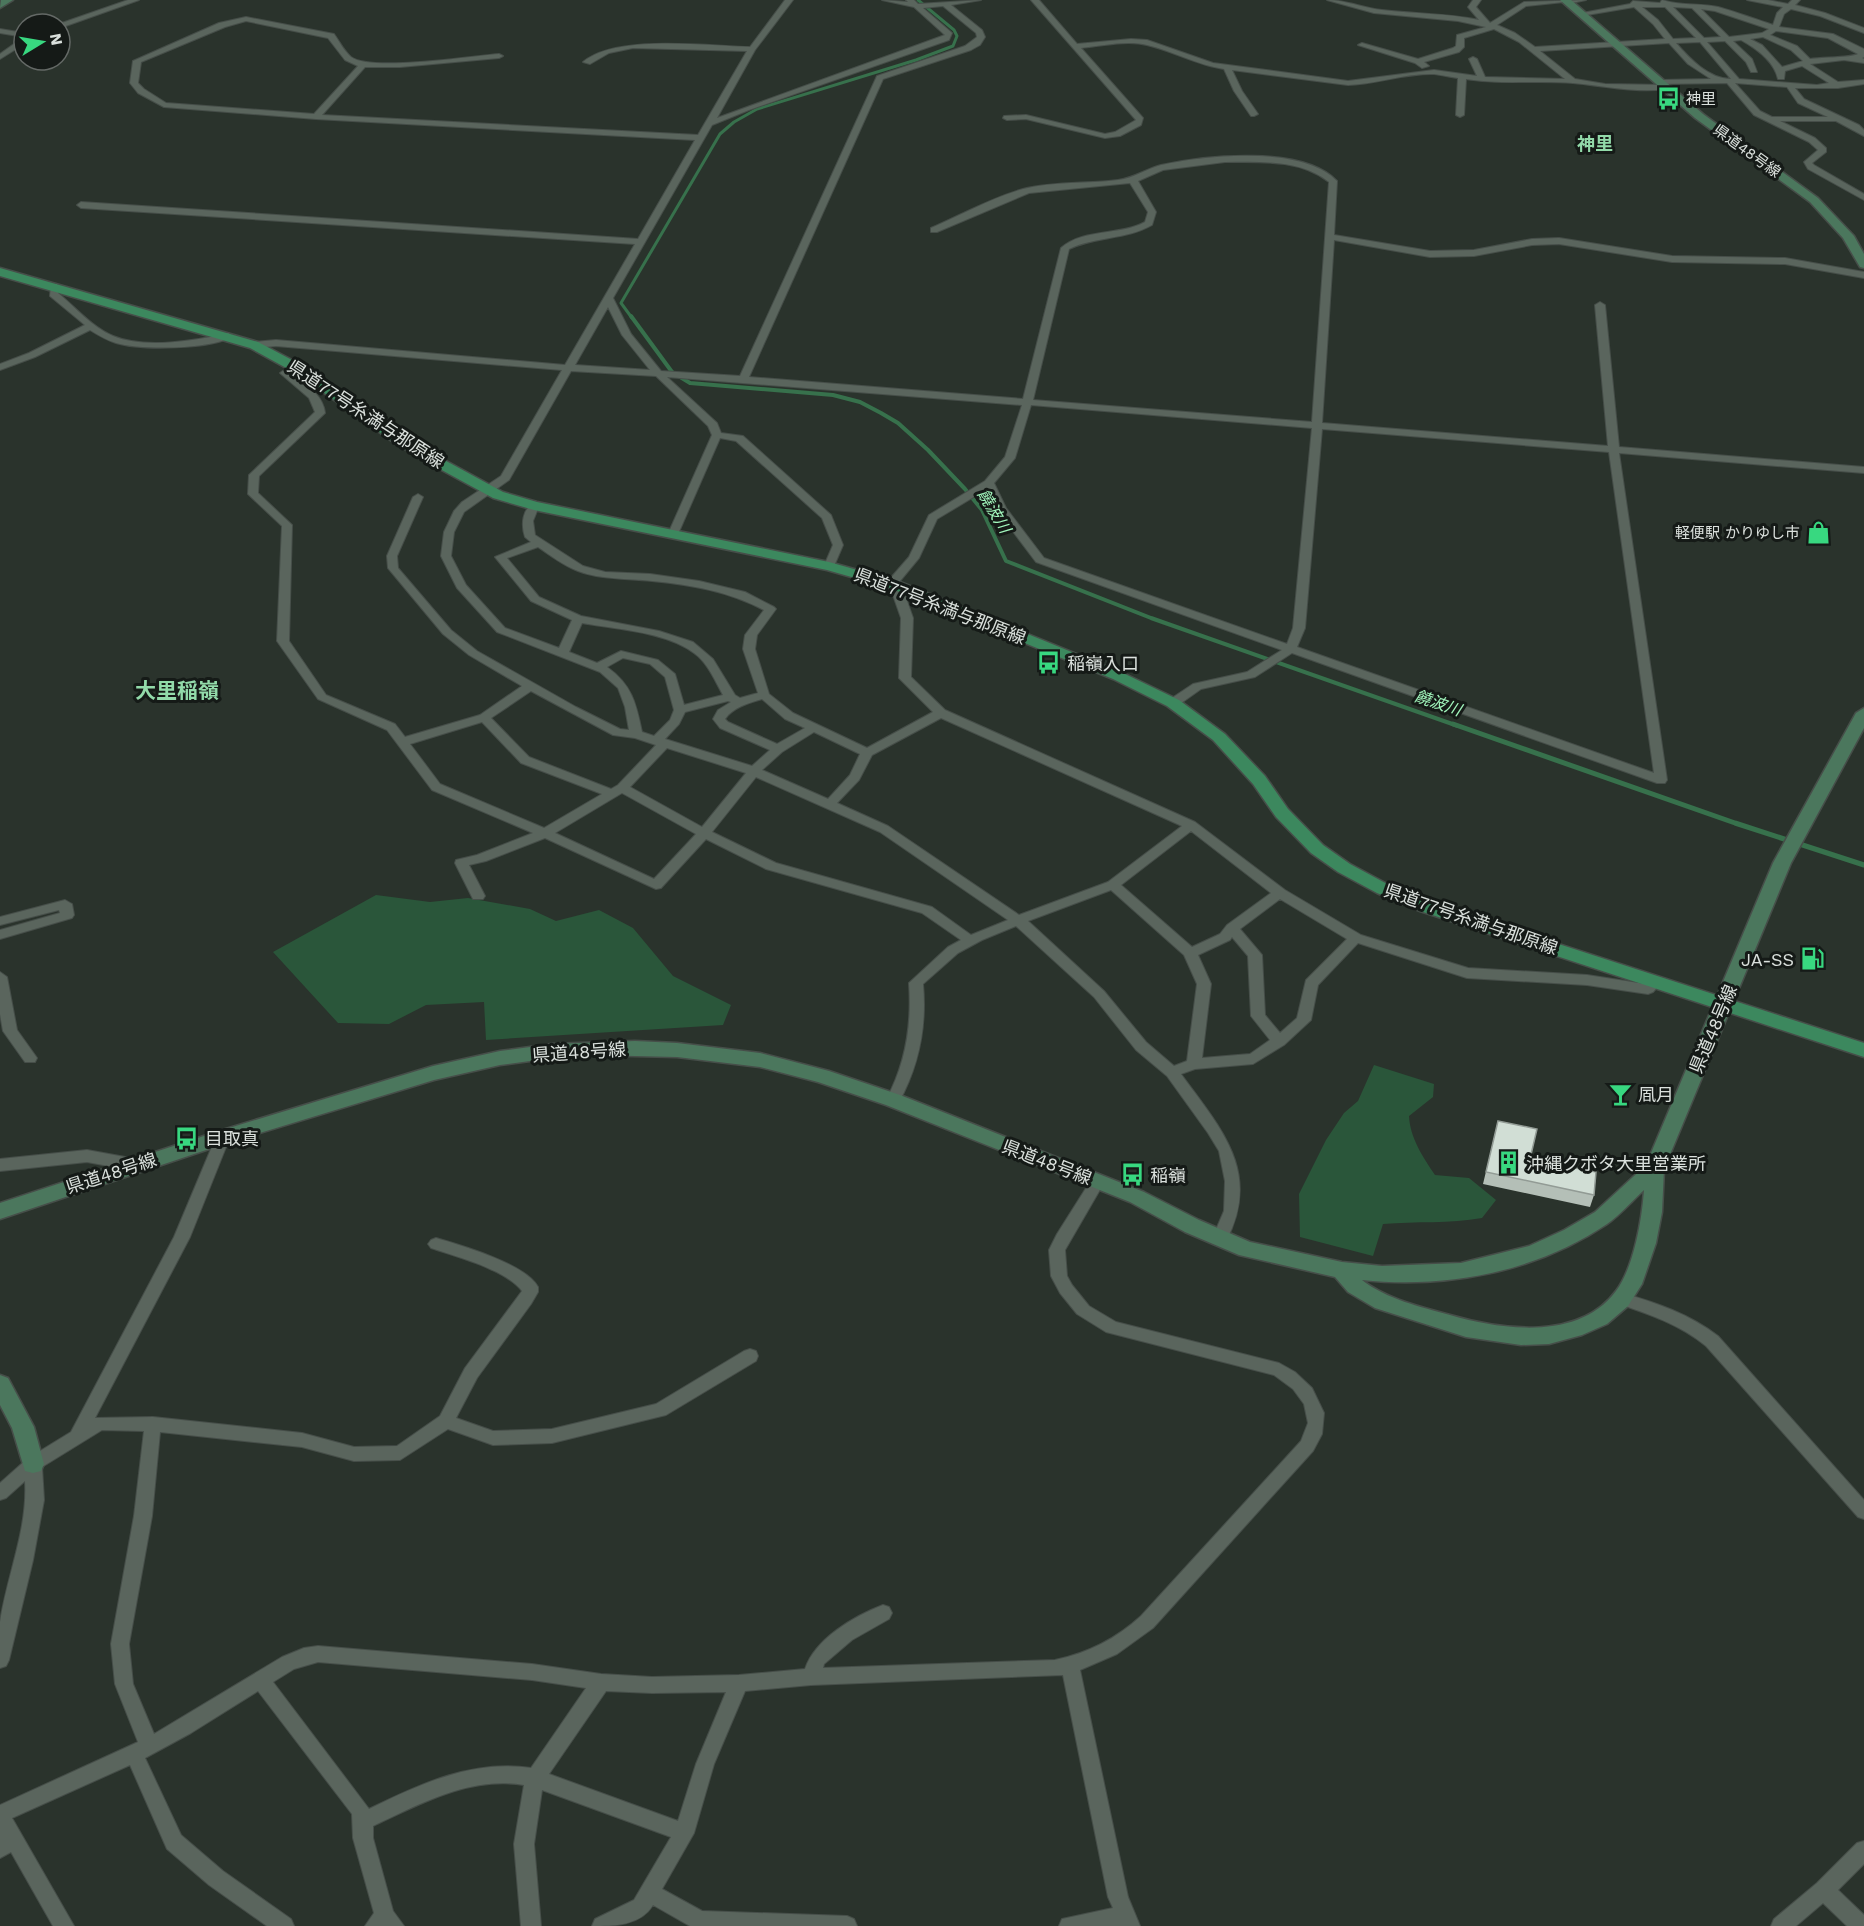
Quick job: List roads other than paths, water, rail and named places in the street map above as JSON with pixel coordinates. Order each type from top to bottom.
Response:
[{"type":"main road","points":[[0,5],[8,0]]},
{"type":"main road","name":"県道48号線","points":[[1566,1],[1699,116],[1821,206],[1848,236],[1864,264]]},
{"type":"main road","name":"県道77号糸満与那原線","points":[[0,272],[254,345],[294,366],[401,441],[488,490],[534,506],[829,566],[896,585],[1118,676],[1173,703],[1219,737],[1259,780],[1296,829],[1317,849],[1344,868],[1383,889],[1426,907],[1864,1050]]},
{"type":"main road","name":"県道48号線","points":[[0,1211],[223,1137],[433,1073],[500,1058],[592,1048],[677,1050],[760,1060],[822,1076],[893,1100],[1137,1197],[1220,1239],[1246,1249],[1342,1270],[1382,1274],[1461,1270],[1534,1253],[1571,1236],[1602,1217],[1654,1169],[1782,863],[1864,713]]},
{"type":"main road","points":[[1342,1270],[1347,1281],[1363,1294],[1470,1329],[1523,1337],[1570,1330],[1599,1316],[1622,1299],[1648,1236],[1655,1203],[1654,1169]]},
{"type":"main road","points":[[0,1384],[23,1427],[33,1464]]},
{"type":"street","points":[[72,22],[135,0]]},
{"type":"street","points":[[636,734],[631,707],[624,687],[598,667],[501,630],[461,585],[446,556],[449,532],[459,511],[466,504],[505,478],[752,49],[789,0]]},
{"type":"street","points":[[886,0],[918,6],[978,0]]},
{"type":"street","points":[[708,124],[746,108],[946,38],[949,35],[910,0]]},
{"type":"street","points":[[1007,118],[1026,117],[1105,136],[1117,134],[1140,120],[1035,0]]},
{"type":"street","points":[[1331,0],[1368,10],[1444,17],[1490,26],[1518,38],[1573,81]]},
{"type":"street","points":[[1477,0],[1472,7],[1490,26]]},
{"type":"street","points":[[1418,61],[1456,50],[1460,47],[1460,37],[1490,26],[1524,4],[1582,0]]},
{"type":"street","points":[[1686,0],[1749,61],[1754,70]]},
{"type":"street","points":[[1712,0],[1746,38],[1781,70]]},
{"type":"street","points":[[1751,0],[1789,6],[1828,17],[1864,31]]},
{"type":"street","points":[[1532,49],[1746,38],[1764,35],[1774,28],[1780,13],[1796,0]]},
{"type":"street","points":[[1663,2],[1702,40],[1730,81],[1757,113],[1812,140],[1822,150],[1810,157],[1808,162],[1811,167],[1864,197]]},
{"type":"street","points":[[1581,14],[1632,3],[1663,2],[1694,6],[1720,10],[1774,28],[1840,39],[1862,51],[1860,59],[1806,63],[1781,70]]},
{"type":"street","points":[[1632,3],[1657,24],[1686,61],[1700,72],[1730,81]]},
{"type":"street","points":[[743,380],[880,78],[978,43],[981,37],[979,32],[946,4]]},
{"type":"street","points":[[499,56],[400,65],[363,65],[348,58],[331,36],[246,19],[222,25],[137,61],[134,83],[141,92],[164,105],[316,117],[701,138]]},
{"type":"street","points":[[1764,35],[1794,48],[1806,63],[1838,86]]},
{"type":"street","points":[[1075,46],[1131,41],[1147,42],[1212,65],[1348,82],[1367,82],[1413,73],[1434,72],[1482,80],[1573,81],[1605,86],[1730,81],[1787,86],[1862,84]]},
{"type":"street","points":[[1362,45],[1418,61],[1434,72]]},
{"type":"street","points":[[587,62],[607,51],[633,46],[752,49]]},
{"type":"street","points":[[1473,58],[1482,80]]},
{"type":"street","points":[[316,117],[363,65]]},
{"type":"street","points":[[1227,67],[1238,92],[1254,114]]},
{"type":"street","points":[[1781,70],[1780,75],[1787,86],[1801,101],[1864,134]]},
{"type":"street","points":[[1460,115],[1462,78]]},
{"type":"street","points":[[1769,119],[1842,121],[1861,119]]},
{"type":"street","points":[[934,230],[1027,191],[1133,180],[1149,171],[1192,162],[1239,159],[1309,167],[1326,172],[1333,180],[1317,427],[1299,628],[1292,650],[1251,675],[1197,686],[1173,703]]},
{"type":"street","points":[[1133,180],[1152,212],[1149,223],[1135,231],[1083,239],[1065,248],[1027,403],[1010,458],[989,483],[933,517],[914,558],[894,581],[907,618],[905,678],[941,713],[1191,825],[1280,893],[1356,938],[1467,973],[1587,980],[1648,989],[1656,981]]},
{"type":"street","points":[[81,205],[642,242]]},
{"type":"street","points":[[1329,237],[1403,252],[1430,254],[1474,253],[1532,242],[1559,241],[1672,259],[1785,261],[1864,276]]},
{"type":"street","points":[[54,286],[53,294],[110,338],[136,343],[215,340],[228,336]]},
{"type":"street","points":[[609,299],[615,318],[658,374],[713,425],[717,435],[673,534]]},
{"type":"street","points":[[989,483],[1001,509],[1040,560],[1661,780],[1614,451],[1600,305]]},
{"type":"street","points":[[0,367],[32,355],[75,332],[92,326]]},
{"type":"street","points":[[254,345],[276,343],[1864,470]]},
{"type":"street","points":[[294,366],[285,373],[317,399],[321,406],[320,413],[254,475],[253,495],[287,525],[283,641],[322,697],[391,727],[436,787],[545,832],[656,885],[704,833],[754,771],[778,749],[813,728]]},
{"type":"street","points":[[717,435],[739,438],[827,517],[838,545],[829,566]]},
{"type":"street","points":[[418,497],[392,556],[393,568],[447,632],[473,653],[572,710],[617,732],[636,734],[754,771],[884,829],[1019,921],[1099,994],[1141,1046],[1172,1072],[1213,1129],[1228,1158],[1232,1181],[1232,1211],[1220,1239]]},
{"type":"street","points":[[534,506],[528,515],[527,529],[530,537],[579,568],[604,575],[699,584],[741,594],[765,604],[770,609],[752,635],[749,649],[765,695],[789,716],[867,753]]},
{"type":"street","points":[[538,543],[500,557],[535,599],[578,619],[676,639],[697,649],[716,671],[735,699]]},
{"type":"street","points":[[563,652],[578,619]]},
{"type":"street","points":[[478,896],[461,863],[482,858],[545,832],[617,791],[675,721],[680,710],[671,676],[654,662],[621,654],[598,667]]},
{"type":"street","points":[[402,742],[484,718],[530,686]]},
{"type":"street","points":[[680,710],[765,695]]},
{"type":"street","points":[[735,699],[719,719],[724,725],[778,749]]},
{"type":"street","points":[[830,804],[855,777],[867,753],[941,713]]},
{"type":"street","points":[[484,718],[525,760],[617,791],[771,866],[927,910],[971,940]]},
{"type":"street","points":[[893,1100],[899,1091],[917,1028],[916,983],[953,950],[971,940],[1068,900],[1113,885],[1191,825]]},
{"type":"street","points":[[1113,885],[1190,953],[1204,984],[1194,1064]]},
{"type":"street","points":[[1190,953],[1225,937],[1232,928],[1280,893]]},
{"type":"street","points":[[0,921],[65,904],[67,915],[0,935]]},
{"type":"street","points":[[1232,928],[1255,955],[1258,1016],[1279,1041]]},
{"type":"street","points":[[1172,1072],[1194,1064],[1253,1059],[1279,1041],[1304,1020],[1311,983],[1356,938]]},
{"type":"street","points":[[0,976],[10,1031],[30,1058]]},
{"type":"street","points":[[77,1437],[182,1237],[223,1137]]},
{"type":"street","points":[[0,1165],[87,1156],[136,1166]]},
{"type":"street","points":[[64,1926],[6,1844],[7,1825],[0,1814],[142,1750],[288,1663],[318,1654],[532,1672],[601,1682],[652,1686],[739,1683],[811,1677],[1055,1668],[1105,1653],[1131,1637],[1307,1446],[1316,1431],[1317,1412],[1302,1385],[1279,1370],[1112,1327],[1083,1310],[1073,1300],[1059,1276],[1058,1250],[1062,1238],[1098,1181]]},
{"type":"street","points":[[0,1493],[33,1464],[100,1423],[153,1424],[302,1440],[354,1454],[400,1454],[446,1421],[471,1373],[530,1292],[530,1287],[508,1270],[481,1257],[436,1244]]},
{"type":"street","points":[[1622,1299],[1692,1324],[1712,1341],[1864,1512]]},
{"type":"street","points":[[446,1421],[493,1438],[552,1436],[660,1410],[750,1356]]},
{"type":"street","points":[[153,1424],[143,1516],[120,1644],[124,1684],[142,1750],[174,1842],[216,1878],[284,1926]]},
{"type":"street","points":[[0,1660],[35,1500],[33,1464]]},
{"type":"street","points":[[811,1677],[817,1659],[846,1634],[883,1613]]},
{"type":"street","points":[[1069,1926],[1128,1920],[1118,1897],[1070,1665]]},
{"type":"street","points":[[260,1679],[360,1810],[363,1821],[363,1838],[385,1923]]},
{"type":"street","points":[[531,1926],[524,1844],[535,1778],[601,1682]]},
{"type":"street","points":[[602,1926],[641,1907],[684,1833],[705,1764],[739,1683]]},
{"type":"street","points":[[363,1821],[434,1788],[491,1775],[521,1774],[684,1833]]},
{"type":"street","points":[[1781,1926],[1824,1890],[1864,1850]]},
{"type":"street","points":[[1824,1890],[1861,1926]]},
{"type":"street","points":[[650,1893],[700,1922],[847,1926]]},
{"type":"waterway","name":"饒波川","points":[[632,318],[621,303],[720,134],[734,122],[757,109],[916,60],[953,46],[957,36],[954,30],[918,0]]},
{"type":"waterway","name":"饒波川","points":[[631,316],[672,372],[690,383],[833,395],[860,402],[898,423],[928,450],[982,510],[1006,561],[1151,618],[1458,726]]},
{"type":"waterway","name":"饒波川","points":[[1453,724],[1735,823],[1864,865]]},
{"type":"place","name":"神里","points":[[1668,99]]},
{"type":"place","name":"軽便駅 かりゆし市","points":[[1818,533]]},
{"type":"place","name":"稲嶺入口","points":[[1049,663]]},
{"type":"place","name":"JA-SS","points":[[1812,959]]},
{"type":"place","name":"凮月","points":[[1620,1094]]},
{"type":"place","name":"目取真","points":[[187,1138]]},
{"type":"place","name":"沖縄クボタ大里営業所","points":[[1508,1163]]},
{"type":"place","name":"稲嶺","points":[[1132,1175]]},
{"type":"district","name":"神里","points":[[1595,143]]},
{"type":"district","name":"大里稲嶺","points":[[177,690]]}]
